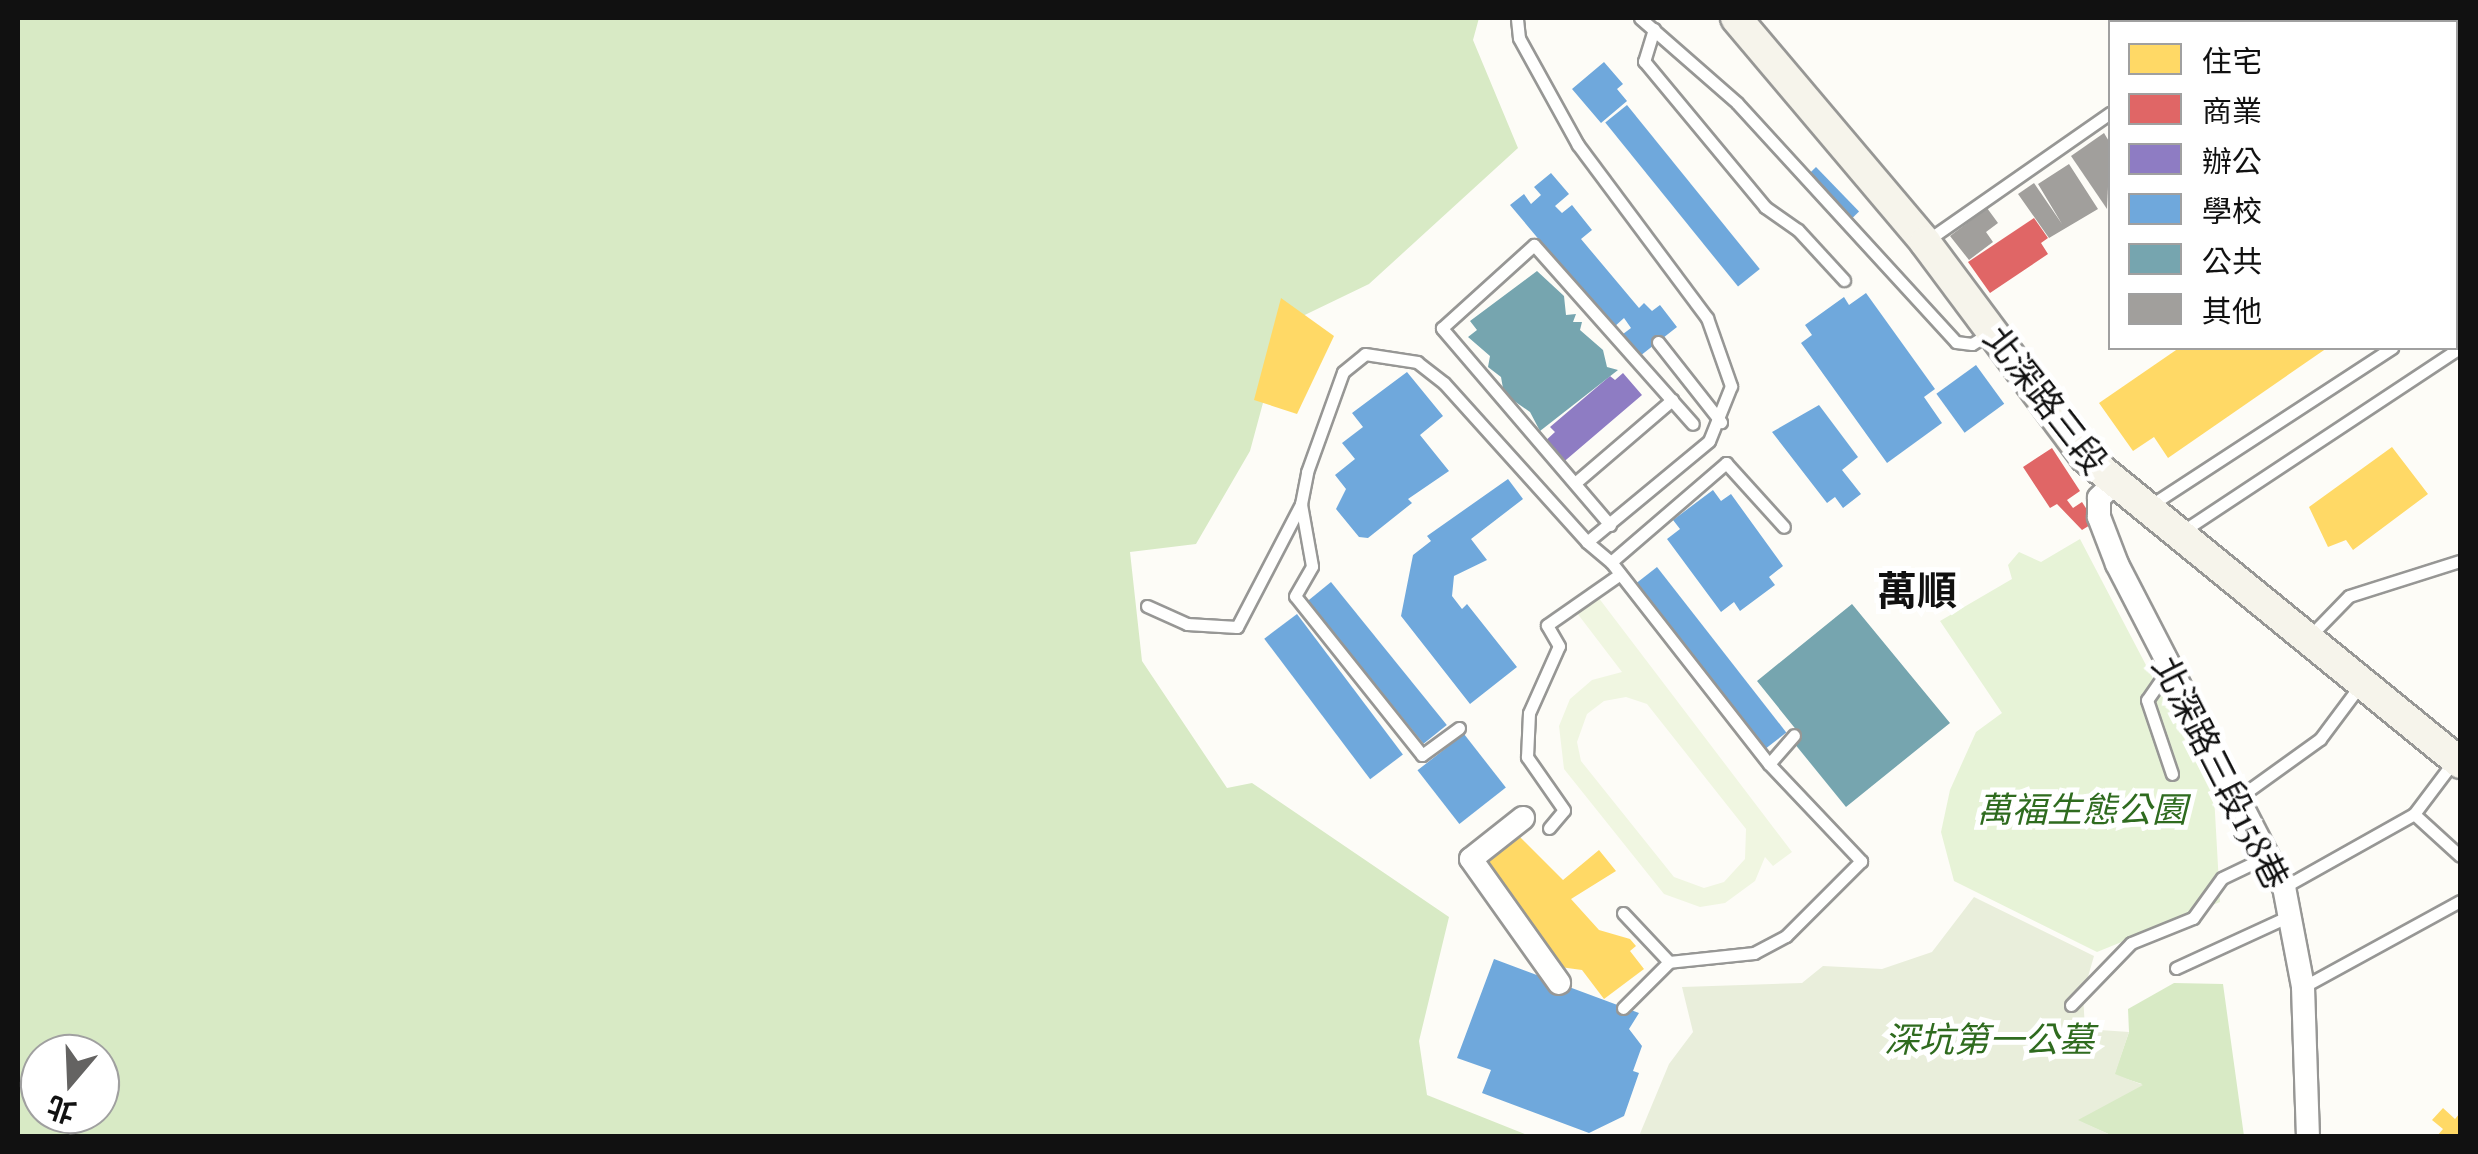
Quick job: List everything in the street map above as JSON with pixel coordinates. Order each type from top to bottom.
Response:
[{"type":"main road","name":"北深路三段","points":[[1736,18],[1925,242],[2086,457],[2176,536],[2459,758]]},
{"type":"street","name":"北深路三段158巷","points":[[2113,484],[2100,498],[2099,517],[2170,667],[2284,888],[2303,988],[2308,1136]]},
{"type":"street","points":[[1524,818],[1470,860],[1559,983]]},
{"type":"lane","points":[[1517,18],[1520,38],[1578,145],[1708,318],[1732,386],[1721,422],[1708,441],[1588,542]]},
{"type":"lane","points":[[1640,18],[1737,103],[1956,342],[1972,344],[1994,330]]},
{"type":"lane","points":[[1654,29],[1644,61],[1765,208],[1798,230],[1844,280]]},
{"type":"lane","points":[[1925,242],[2108,114]]},
{"type":"lane","points":[[1610,525],[1442,328],[1534,244],[1693,424]]},
{"type":"lane","points":[[1658,342],[1721,422]]},
{"type":"lane","points":[[2144,510],[2389,350]]},
{"type":"lane","points":[[2176,536],[2457,350]]},
{"type":"lane","points":[[1148,606],[1187,624],[1237,627],[1301,504],[1343,372],[1365,354],[1417,362],[1444,382],[1588,542],[1611,562],[1769,764],[1861,861],[1806,919],[1754,953],[1669,962],[1623,1008]]},
{"type":"lane","points":[[1575,483],[1672,400]]},
{"type":"lane","points":[[1611,562],[1726,463],[1784,527]]},
{"type":"lane","points":[[1301,504],[1312,566],[1295,596],[1422,755],[1458,728]]},
{"type":"lane","points":[[2306,640],[2349,596],[2460,562]]},
{"type":"lane","points":[[1549,828],[1564,810],[1527,758],[1529,713],[1559,646],[1546,625],[1620,574]]},
{"type":"lane","points":[[2170,667],[2147,700],[2172,774]]},
{"type":"lane","points":[[2238,798],[2320,739],[2360,684]]},
{"type":"lane","points":[[1769,764],[1794,736]]},
{"type":"lane","points":[[2284,888],[2414,814],[2459,758]]},
{"type":"lane","points":[[2414,814],[2460,856]]},
{"type":"lane","points":[[2071,1005],[2131,943],[2193,918],[2222,878],[2268,856]]},
{"type":"lane","points":[[2303,988],[2460,901]]},
{"type":"lane","points":[[1623,913],[1669,962]]},
{"type":"lane","points":[[2176,968],[2291,915]]},
{"type":"green space","points":[[18,18],[1479,18],[1473,40],[1518,148],[1369,284],[1284,325],[1250,451],[1196,544],[1130,552],[1142,661],[1227,788],[1252,783],[1449,917],[1419,1041],[1427,1095],[1530,1136],[18,1136]]},
{"type":"green space","name":"萬福生態公園","points":[[2080,539],[2214,795],[2220,902],[2097,952],[1954,881],[1941,832],[1950,790],[1976,732],[2002,713],[1940,621],[2012,579],[2008,565],[2019,552],[2041,562]]},
{"type":"green space","points":[[1598,597],[1792,852],[1773,866],[1765,857],[1755,881],[1725,903],[1700,907],[1664,894],[1564,769],[1559,726],[1570,699],[1592,680],[1622,672],[1577,613]],"holes":[[[1626,697],[1647,704],[1746,829],[1745,859],[1724,882],[1704,888],[1674,877],[1581,761],[1577,742],[1587,714],[1604,701]]]},
{"type":"green space","name":"深坑第一公墓","points":[[1974,897],[2094,956],[2083,994],[2085,1029],[2129,1032],[2115,1074],[2143,1085],[2078,1120],[2113,1136],[1639,1136],[1669,1064],[1693,1032],[1682,987],[1802,983],[1823,966],[1882,969],[1932,952]]},
{"type":"green space","points":[[2174,983],[2223,984],[2244,1136],[2113,1136],[2076,1120],[2142,1084],[2114,1075],[2129,1032],[2128,1009]]},
{"type":"building: 住宅","points":[[2460,151],[2460,254],[2458,254]]},
{"type":"building: 住宅","points":[[1281,298],[1334,336],[1297,414],[1254,400]]},
{"type":"building: 住宅","points":[[2176,350],[2324,350],[2168,458],[2154,437],[2133,451],[2099,403]]},
{"type":"building: 住宅","points":[[2392,447],[2428,494],[2353,550],[2346,540],[2328,547],[2309,507]]},
{"type":"building: 住宅","points":[[1512,829],[1563,880],[1599,850],[1616,871],[1571,899],[1599,930],[1630,939],[1636,946],[1630,951],[1644,969],[1604,999],[1582,970],[1560,967],[1473,861]]},
{"type":"building: 住宅","points":[[2443,1108],[2455,1119],[2460,1113],[2460,1136],[2437,1136],[2443,1129],[2432,1120]]},
{"type":"building: 商業","points":[[2034,218],[2048,238],[2041,243],[2048,254],[1990,293],[1968,262]]},
{"type":"building: 商業","points":[[2052,448],[2080,491],[2067,500],[2073,508],[2082,502],[2095,522],[2082,530],[2057,504],[2050,508],[2023,467]]},
{"type":"building: 辦公","points":[[1623,373],[1642,395],[1560,465],[1542,444],[1555,432],[1550,427],[1610,376],[1615,380]]},
{"type":"building: 學校","points":[[1604,62],[1623,84],[1617,89],[1627,101],[1601,123],[1572,89]]},
{"type":"building: 學校","points":[[1627,105],[1760,269],[1738,287],[1605,123]]},
{"type":"building: 學校","points":[[1816,167],[1859,212],[1848,222],[1805,177]]},
{"type":"building: 學校","points":[[1551,173],[1569,194],[1555,206],[1562,213],[1572,205],[1592,230],[1581,239],[1639,308],[1644,303],[1652,311],[1660,305],[1677,327],[1640,356],[1623,334],[1631,328],[1624,318],[1613,328],[1510,205],[1524,194],[1531,204],[1541,195],[1534,187]]},
{"type":"building: 學校","points":[[1866,293],[1935,389],[1924,397],[1942,423],[1887,463],[1801,343],[1812,335],[1805,325],[1844,297],[1849,305]]},
{"type":"building: 學校","points":[[1976,365],[2004,404],[1965,433],[1936,394]]},
{"type":"building: 學校","points":[[1407,372],[1443,416],[1420,435],[1449,471],[1408,499],[1412,503],[1368,538],[1359,537],[1336,509],[1346,489],[1335,475],[1355,459],[1342,443],[1363,427],[1352,413]]},
{"type":"building: 學校","points":[[1819,405],[1858,457],[1842,470],[1861,494],[1843,508],[1835,497],[1827,503],[1772,432]]},
{"type":"building: 學校","points":[[1508,479],[1523,499],[1471,539],[1487,560],[1454,576],[1452,596],[1462,609],[1467,604],[1517,667],[1470,704],[1401,616],[1413,555],[1431,541],[1427,536]]},
{"type":"building: 學校","points":[[1713,490],[1721,501],[1731,494],[1783,566],[1769,577],[1775,585],[1740,611],[1734,602],[1721,612],[1667,539],[1680,529],[1673,520]]},
{"type":"building: 學校","points":[[1657,567],[1786,732],[1766,748],[1637,583]]},
{"type":"building: 學校","points":[[1331,582],[1447,725],[1423,744],[1308,601]]},
{"type":"building: 學校","points":[[1297,614],[1403,755],[1370,779],[1264,639]]},
{"type":"building: 學校","points":[[1464,734],[1506,788],[1459,824],[1418,770]]},
{"type":"building: 學校","points":[[1494,959],[1639,1013],[1629,1029],[1642,1046],[1633,1071],[1639,1073],[1624,1116],[1589,1133],[1482,1093],[1491,1070],[1457,1058]]},
{"type":"building: 公共","points":[[1537,271],[1564,296],[1566,315],[1576,314],[1573,322],[1582,322],[1580,330],[1603,350],[1607,367],[1618,370],[1540,431],[1530,412],[1504,394],[1501,377],[1488,367],[1490,356],[1468,337],[1477,330],[1470,321]]},
{"type":"building: 公共","points":[[1852,604],[1950,723],[1846,807],[1794,743],[1802,737],[1757,681]]},
{"type":"building: 其他","points":[[2104,133],[2108,140],[2107,209],[2071,156]]},
{"type":"building: 其他","points":[[2069,164],[2098,209],[2049,238],[2018,194],[2034,183],[2062,224],[2038,184]]},
{"type":"building: 其他","points":[[1987,208],[1998,223],[1986,232],[1993,242],[1969,260],[1950,236]]},
{"type":"district","name":"萬順","points":[[1917,589]]}]
